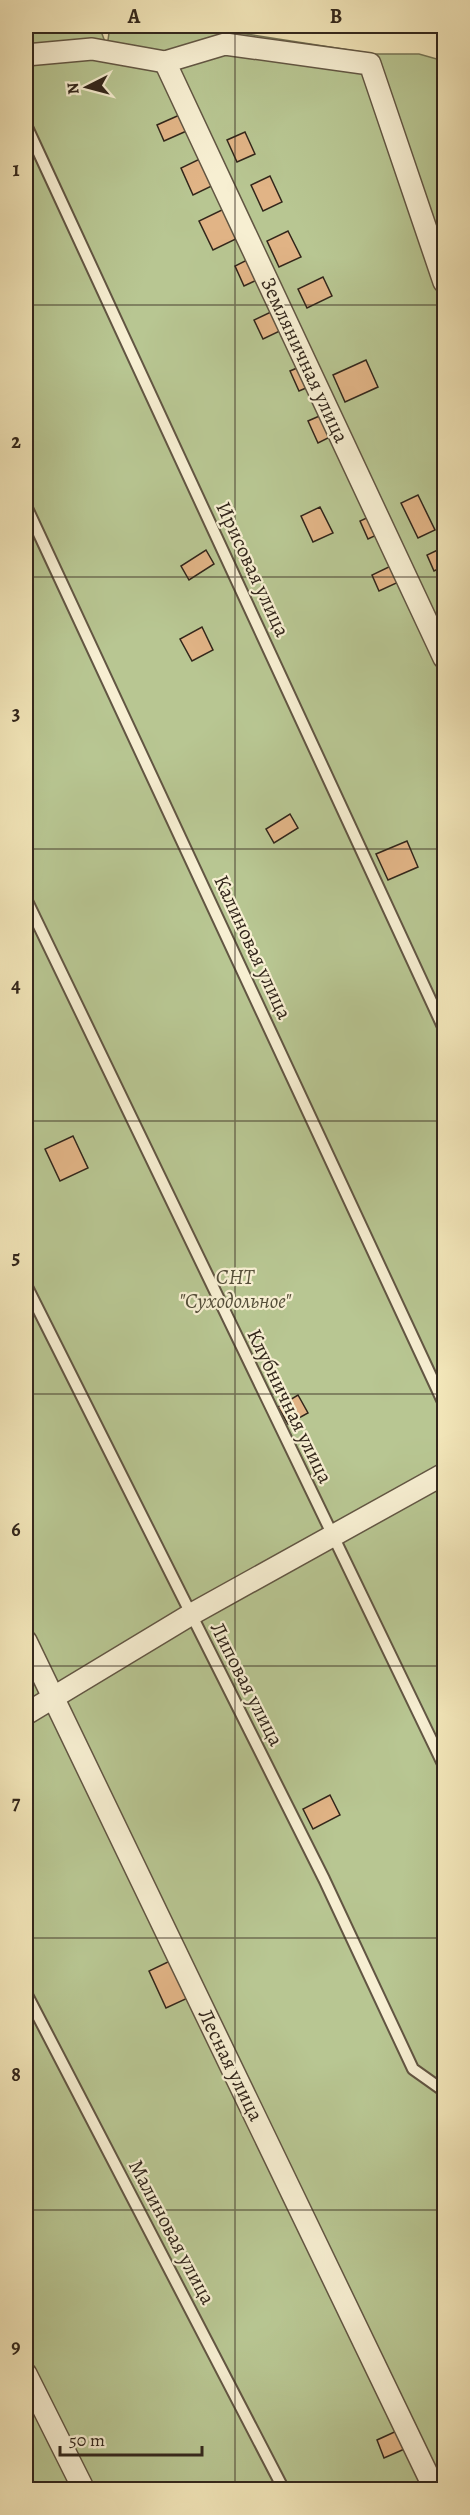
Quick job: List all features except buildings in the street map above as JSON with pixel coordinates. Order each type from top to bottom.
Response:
[{"type":"street","points":[[26,56],[92,49],[165,62],[225,44],[370,64],[444,282]]},
{"type":"street","name":"Земляничная улица","points":[[165,62],[444,658]]},
{"type":"street","points":[[26,1714],[190,1615],[444,1474]]},
{"type":"street","name":"Лесная улица","points":[[26,1641],[435,2490]]},
{"type":"street","points":[[26,2374],[84,2490]]},
{"type":"lane","name":"Ирисовая улица","points":[[26,125],[444,1029]]},
{"type":"lane","name":"Калиновая улица","points":[[26,506],[444,1404]]},
{"type":"lane","name":"Клубничная улица","points":[[26,899],[444,1766]]},
{"type":"lane","name":"Липовая улица","points":[[26,1285],[324,1879],[413,2069],[444,2091]]},
{"type":"lane","name":"Малиновая улица","points":[[26,1993],[284,2490]]},
{"type":"green space","name":"СНТ \"Суходольное\"","points":[[26,26],[99,26],[107,47],[110,26],[209,26],[221,30],[375,54],[419,54],[444,61],[444,2489],[26,2490]]}]
